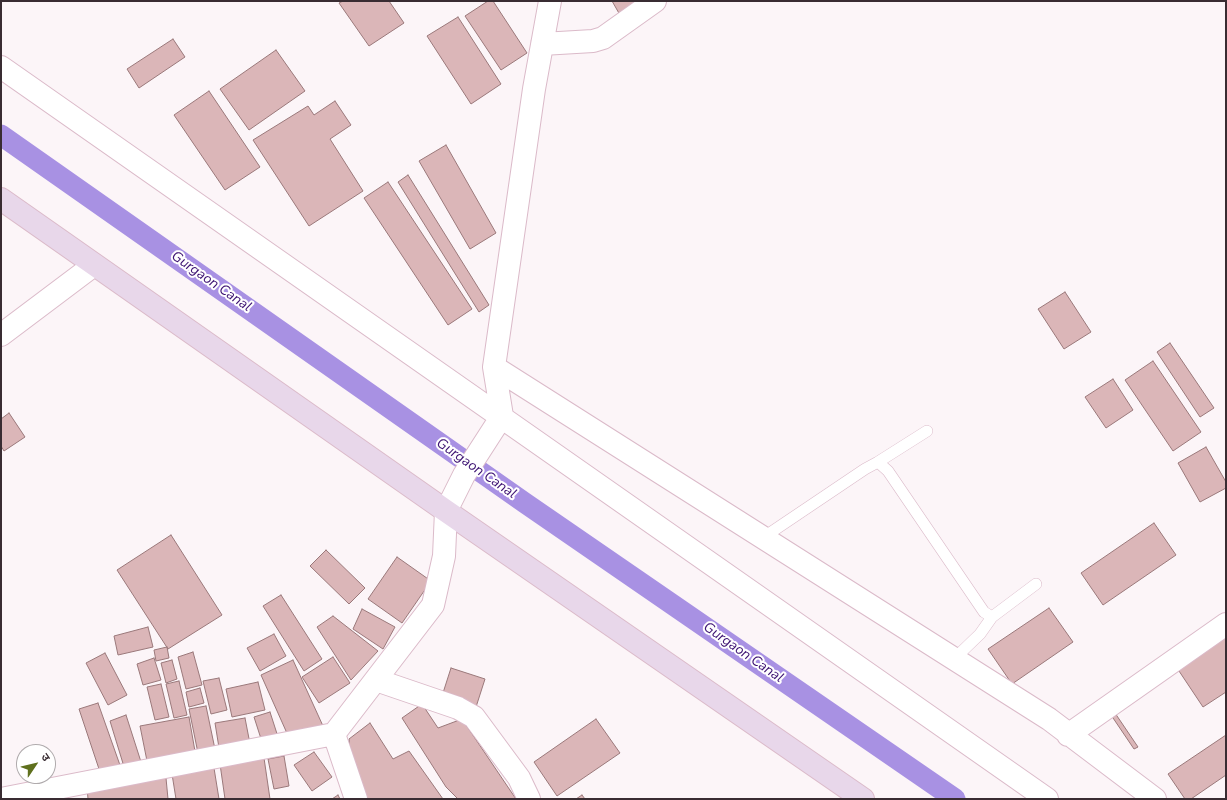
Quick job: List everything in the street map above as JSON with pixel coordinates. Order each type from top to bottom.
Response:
[{"type":"street","points":[[1,799],[334,734],[433,605],[444,556],[446,511],[464,475],[502,416],[494,367],[542,44],[550,1]]},
{"type":"street","points":[[542,44],[593,41],[603,38],[655,1]]},
{"type":"street","points":[[1,67],[502,416],[1047,799]]},
{"type":"street","points":[[1,199],[446,511],[863,799]]},
{"type":"street","points":[[1,335],[94,265]]},
{"type":"street","points":[[494,367],[1049,719],[1068,735],[1155,799]]},
{"type":"street","points":[[1068,735],[1226,624]]},
{"type":"street","points":[[376,680],[458,708],[474,717],[519,778],[529,799]]},
{"type":"street","points":[[334,734],[356,799]]},
{"type":"lane","points":[[764,538],[865,468],[878,462],[927,431]]},
{"type":"lane","points":[[878,462],[888,471],[984,612],[992,617]]},
{"type":"lane","points":[[954,658],[980,634],[992,617],[1036,584]]},
{"type":"building","points":[[343,1],[389,1],[404,23],[369,46],[339,3]]},
{"type":"building","points":[[488,1],[493,1],[527,53],[501,70],[465,16]]},
{"type":"building","points":[[612,1],[643,1],[620,15]]},
{"type":"building","points":[[458,17],[501,84],[471,104],[427,36]]},
{"type":"building","points":[[173,39],[185,57],[139,88],[127,69]]},
{"type":"building","points":[[276,50],[305,91],[249,130],[220,89]]},
{"type":"building","points":[[209,91],[260,167],[225,190],[174,115]]},
{"type":"building","points":[[335,101],[351,125],[330,139],[363,191],[309,226],[253,140],[308,106],[314,115]]},
{"type":"building","points":[[446,145],[496,233],[470,249],[419,161]]},
{"type":"building","points":[[408,175],[489,305],[479,312],[398,182]]},
{"type":"building","points":[[388,182],[472,309],[448,325],[364,198]]},
{"type":"building","points":[[1065,292],[1091,332],[1064,349],[1038,309]]},
{"type":"building","points":[[1170,343],[1214,408],[1200,417],[1157,352]]},
{"type":"building","points":[[1153,361],[1201,432],[1173,451],[1125,380]]},
{"type":"building","points":[[1113,379],[1133,410],[1106,428],[1085,397]]},
{"type":"building","points":[[9,413],[25,437],[4,451],[1,446],[1,419]]},
{"type":"building","points":[[1206,447],[1226,482],[1226,488],[1200,502],[1178,463]]},
{"type":"building","points":[[1154,523],[1176,555],[1103,605],[1081,573]]},
{"type":"building","points":[[171,535],[222,615],[168,649],[117,570]]},
{"type":"building","points":[[326,550],[365,588],[349,604],[310,566]]},
{"type":"building","points":[[397,557],[431,581],[402,623],[368,599]]},
{"type":"building","points":[[281,595],[322,659],[304,671],[263,606]]},
{"type":"building","points":[[1049,608],[1073,642],[1012,684],[988,649]]},
{"type":"building","points":[[362,609],[395,627],[383,649],[353,629]]},
{"type":"building","points":[[333,616],[378,651],[351,680],[317,627]]},
{"type":"building","points":[[148,627],[153,647],[118,655],[114,636]]},
{"type":"building","points":[[274,634],[286,656],[260,671],[247,648]]},
{"type":"building","points":[[1226,635],[1226,692],[1203,707],[1177,668]]},
{"type":"building","points":[[167,647],[169,658],[156,661],[154,650]]},
{"type":"building","points":[[193,652],[202,685],[186,689],[178,657]]},
{"type":"building","points":[[105,653],[127,695],[108,705],[86,663]]},
{"type":"building","points":[[333,657],[350,683],[319,703],[302,677]]},
{"type":"building","points":[[154,658],[161,680],[143,685],[137,664]]},
{"type":"building","points":[[172,660],[177,679],[166,683],[161,663]]},
{"type":"building","points":[[293,660],[323,726],[290,740],[261,675]]},
{"type":"building","points":[[451,668],[485,679],[476,707],[442,696]]},
{"type":"building","points":[[219,678],[227,710],[211,714],[203,681]]},
{"type":"building","points":[[179,681],[187,715],[174,718],[166,684]]},
{"type":"building","points":[[258,682],[265,710],[232,717],[226,689]]},
{"type":"building","points":[[161,684],[169,717],[155,720],[147,687]]},
{"type":"building","points":[[200,688],[204,703],[189,707],[186,692]]},
{"type":"building","points":[[98,703],[121,768],[101,775],[79,709]]},
{"type":"building","points":[[422,704],[438,728],[462,719],[516,799],[458,799],[446,787],[402,718]]},
{"type":"building","points":[[206,706],[216,754],[199,758],[189,709]]},
{"type":"building","points":[[270,712],[279,740],[263,745],[254,717]]},
{"type":"building","points":[[1115,713],[1138,747],[1134,749],[1111,715]]},
{"type":"building","points":[[126,715],[142,765],[125,770],[110,721]]},
{"type":"building","points":[[189,717],[196,757],[148,766],[140,726]]},
{"type":"building","points":[[245,718],[251,749],[220,754],[215,723]]},
{"type":"building","points":[[596,719],[620,753],[557,796],[534,762]]},
{"type":"building","points":[[370,723],[393,759],[409,751],[443,799],[368,799],[352,776],[349,739]]},
{"type":"building","points":[[1226,735],[1226,775],[1191,799],[1185,799],[1168,774]]},
{"type":"building","points":[[314,752],[332,777],[312,791],[294,765]]},
{"type":"building","points":[[284,756],[289,786],[274,789],[268,759]]},
{"type":"building","points":[[264,758],[270,799],[225,799],[220,764]]},
{"type":"building","points":[[214,768],[219,799],[176,799],[172,774]]},
{"type":"building","points":[[166,778],[168,799],[88,799],[87,787]]},
{"type":"building","points":[[338,795],[340,799],[332,799]]},
{"type":"building","points":[[582,795],[585,799],[576,799]]},
{"type":"waterway","name":"Gurgaon Canal","points":[[1,135],[525,503],[955,799]]}]
